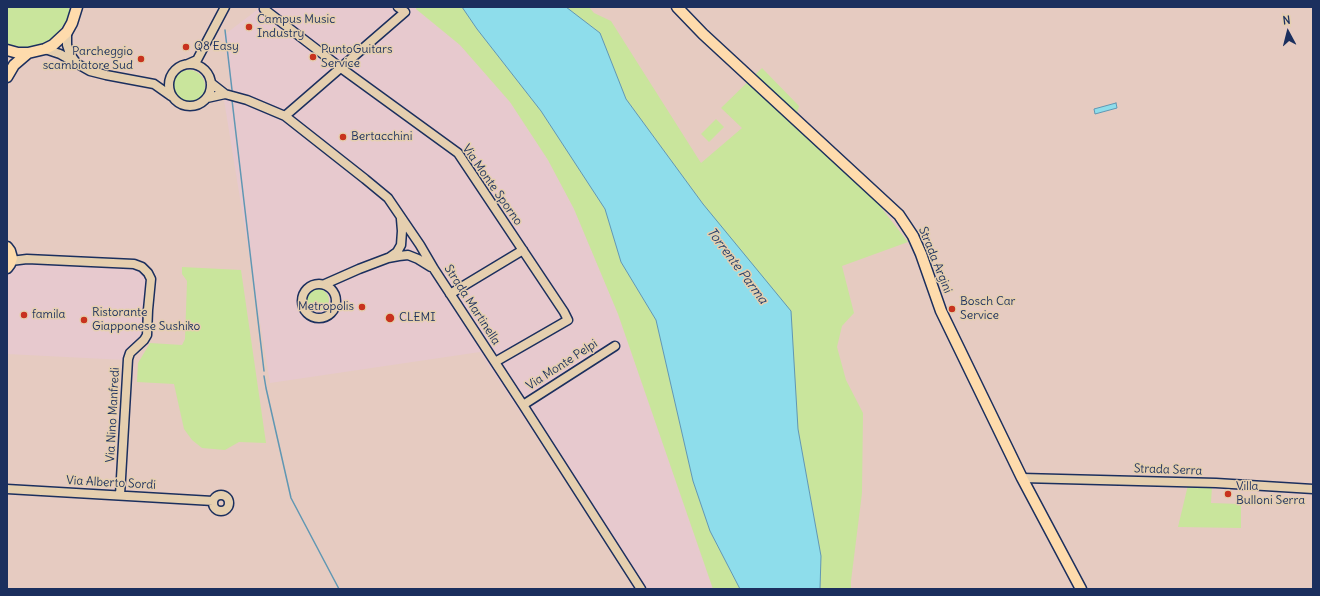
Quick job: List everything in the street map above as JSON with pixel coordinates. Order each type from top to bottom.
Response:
[{"type":"main road","points":[[7,50],[18,53],[28,53],[45,49],[57,42],[67,32],[72,23],[77,7]]},
{"type":"main road","name":"Strada Argini","points":[[677,7],[703,34],[899,215],[913,236],[941,311],[1022,478],[1081,589]]},
{"type":"main road","points":[[7,77],[14,65],[28,53]]},
{"type":"street","points":[[171,96],[168,84],[170,78],[176,69],[197,60],[225,7]]},
{"type":"street","points":[[285,116],[405,12],[398,7]]},
{"type":"street","name":"Via Monte Sporno","points":[[264,9],[341,68],[458,153],[564,312],[568,320],[494,362]]},
{"type":"street","points":[[67,32],[66,45],[70,54],[77,63]]},
{"type":"street","points":[[204,46],[203,60],[211,83],[209,93],[206,98]]},
{"type":"street","name":"Strada Martinella","points":[[45,49],[60,54],[90,71],[154,84],[182,105],[195,106],[202,103],[206,98],[225,94]]},
{"type":"street","points":[[186,64],[198,66],[207,73]]},
{"type":"street","points":[[154,84],[170,78]]},
{"type":"street","name":"Strada Martinella","points":[[211,83],[225,94],[247,100],[285,116],[388,198],[641,589]]},
{"type":"street","points":[[388,258],[397,252],[401,245],[402,231],[400,216]]},
{"type":"street","points":[[325,284],[388,258],[408,255],[414,251],[418,243],[407,242],[401,245]]},
{"type":"street","points":[[450,294],[523,250]]},
{"type":"street","points":[[408,255],[418,259],[434,269]]},
{"type":"street","name":"Via Nino Manfredi","points":[[9,257],[134,264],[142,267],[151,279],[147,335],[144,340],[130,353],[128,359],[120,495]]},
{"type":"street","points":[[334,293],[338,279]]},
{"type":"street","points":[[313,284],[325,284],[331,288],[334,293],[336,305],[330,314],[317,318],[307,313],[303,307],[302,301],[305,291],[313,284]]},
{"type":"street","name":"Via Monte Pelpi","points":[[523,405],[615,346]]},
{"type":"street","name":"Strada Serra","points":[[1022,478],[1216,483],[1313,489]]},
{"type":"street","name":"Via Alberto Sordi","points":[[7,489],[213,501]]},
{"type":"shaded area","points":[[257,7],[417,7],[416,9],[460,45],[510,102],[548,160],[574,209],[618,314],[713,589],[638,589],[480,352],[270,383],[224,100],[232,99],[224,35],[257,10]]},
{"type":"shaded area","points":[[20,261],[133,268],[143,272],[148,282],[144,335],[125,360],[7,354],[7,271],[13,264]]},
{"type":"green space","points":[[7,7],[69,7],[69,13],[65,23],[51,39],[26,48],[7,44]]},
{"type":"green space","points":[[417,7],[462,7],[477,29],[541,111],[605,209],[621,262],[656,320],[693,481],[710,531],[740,589],[713,589],[618,314],[574,209],[548,160],[510,102],[460,45],[416,9]]},
{"type":"green space","points":[[566,7],[589,7],[594,13],[611,21],[701,163],[742,128],[721,108],[762,68],[799,106],[794,126],[876,201],[908,242],[842,266],[854,313],[842,326],[837,347],[846,380],[863,413],[862,493],[851,589],[820,589],[821,556],[798,429],[703,204],[626,99],[600,33]]},
{"type":"green space","points":[[189,70],[195,71],[202,77],[205,86],[204,92],[198,99],[189,102],[183,101],[176,95],[173,86],[174,80],[180,73]]},
{"type":"green space","points":[[716,119],[724,127],[709,142],[701,134]]},
{"type":"green space","points":[[182,267],[241,270],[266,443],[239,442],[225,450],[202,448],[192,440],[184,429],[174,384],[137,382],[138,363],[150,343],[182,345],[185,339],[187,281],[182,274]]},
{"type":"green space","points":[[318,289],[326,292],[329,300],[326,308],[318,311],[310,308],[307,300],[310,292]]},
{"type":"green space","points":[[1188,485],[1212,486],[1211,503],[1241,504],[1241,528],[1178,527]]},
{"type":"water","name":"Torrente Parma","points":[[462,7],[566,7],[600,33],[626,99],[703,204],[791,311],[798,429],[821,556],[820,589],[740,589],[710,531],[693,481],[656,320],[621,262],[605,209],[541,111],[477,29]]},
{"type":"water","points":[[1116,103],[1117,108],[1095,114],[1094,109]]},
{"type":"waterway","points":[[225,30],[232,90]]},
{"type":"waterway","points":[[232,100],[264,371]]},
{"type":"waterway","points":[[264,376],[291,498],[339,589]]},
{"type":"place","name":"Campus Music Industry","points":[[249,27]]},
{"type":"place","name":"Q8 Easy","points":[[186,47]]},
{"type":"place","name":"PuntoGuitars Service","points":[[313,57]]},
{"type":"place","name":"Parcheggio scambiatore Sud","points":[[141,59]]},
{"type":"place","name":"Bertacchini","points":[[343,137]]},
{"type":"place","name":"Metropolis","points":[[362,307]]},
{"type":"place","name":"Bosch Car Service","points":[[952,309]]},
{"type":"place","name":"famila","points":[[24,315]]},
{"type":"place","name":"CLEMI","points":[[390,318]]},
{"type":"place","name":"Ristorante Giapponese Sushiko","points":[[84,320]]},
{"type":"place","name":"Villa Bulloni Serra","points":[[1228,494]]}]
